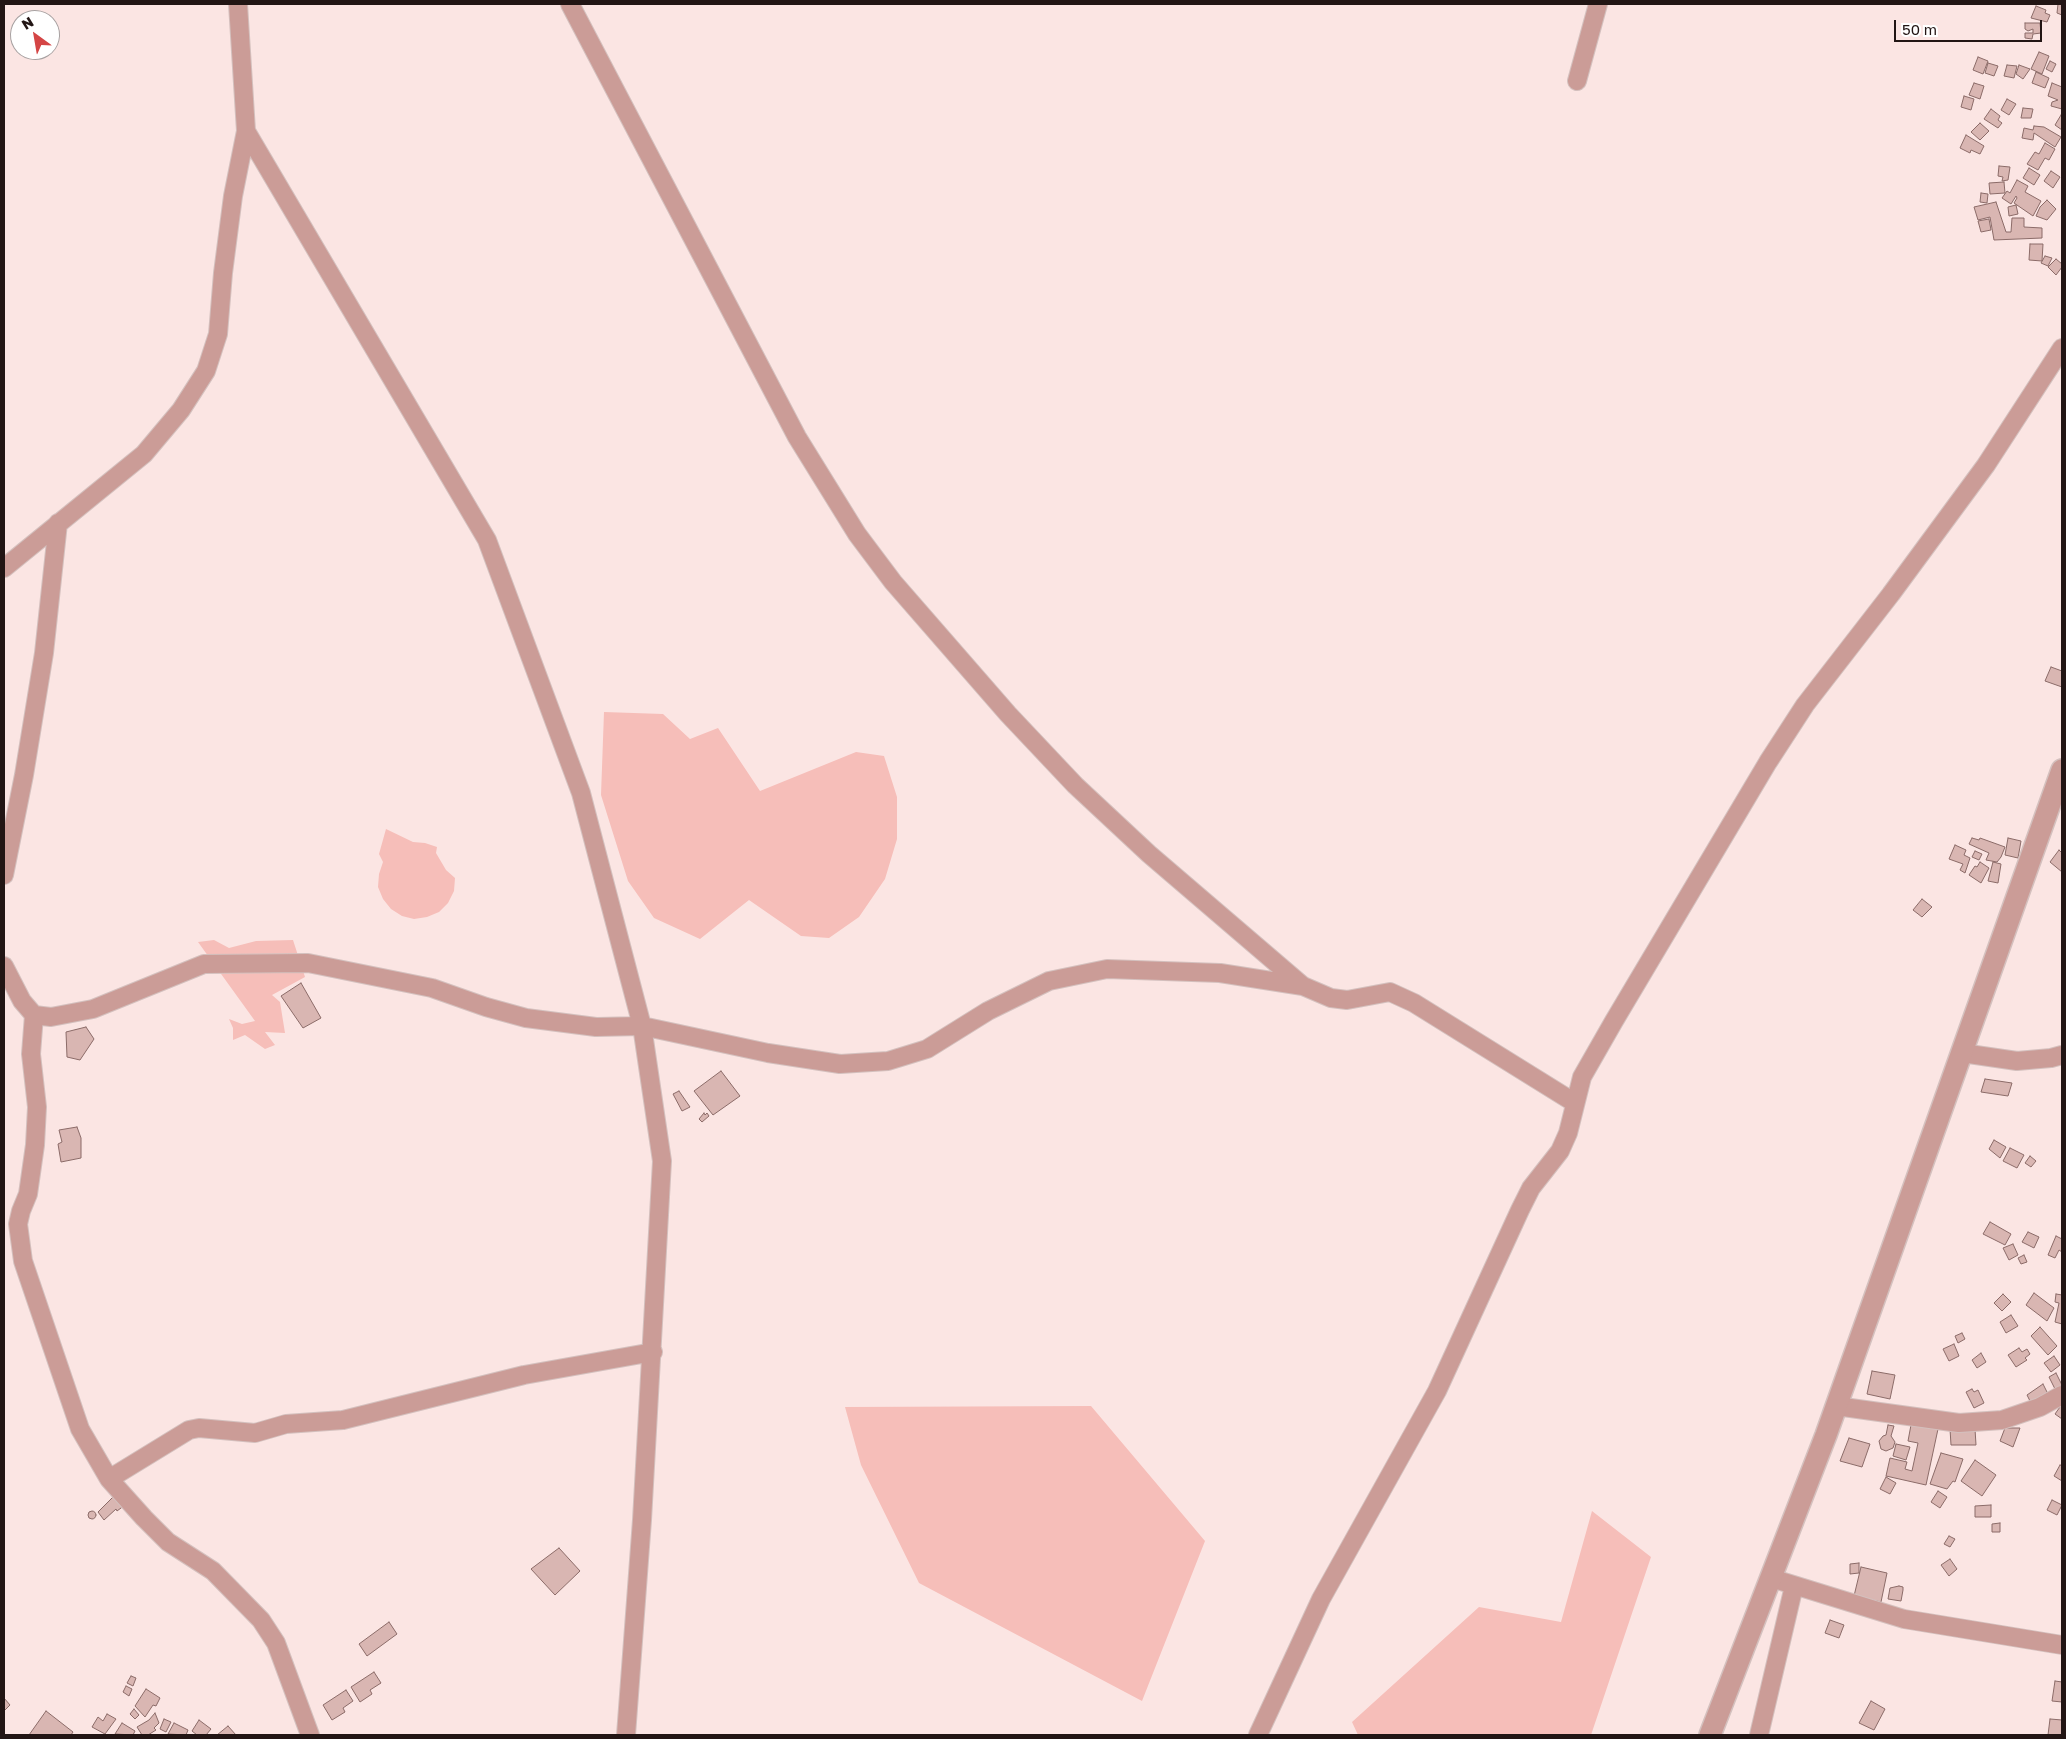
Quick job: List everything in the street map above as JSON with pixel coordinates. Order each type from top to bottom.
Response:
[{"type":"street","points":[[4,568],[144,454],[181,410],[206,371],[218,334],[223,273],[233,196],[246,131],[238,4]]},
{"type":"street","points":[[570,4],[797,437],[857,534],[893,582],[1008,714],[1075,785],[1149,854],[1303,986]]},
{"type":"street","points":[[1577,81],[1598,4]]},
{"type":"street","points":[[246,131],[487,540],[581,793],[642,1026],[662,1161],[653,1352],[626,1735]]},
{"type":"street","points":[[1258,1735],[1320,1599],[1437,1391],[1520,1210],[1532,1188],[1560,1151],[1568,1133],[1582,1077],[1609,1029],[1799,713],[1829,671],[1891,594],[1986,465],[2062,348]]},
{"type":"street","points":[[4,875],[24,775],[44,653],[58,523]]},
{"type":"street","points":[[1710,1735],[1836,1406],[2062,770]]},
{"type":"street","points":[[4,966],[22,1001],[34,1015],[51,1018],[93,1009],[204,964],[308,964],[432,988],[486,1007],[526,1018],[596,1027],[642,1026],[730,1045],[840,1064],[888,1061],[927,1049],[988,1011],[1049,981],[1107,969],[1220,973],[1303,986],[1330,998],[1347,1000],[1390,992],[1414,1003],[1575,1103]]},
{"type":"street","points":[[34,1015],[31,1054],[36,1117],[35,1146],[28,1194],[20,1211],[18,1224],[23,1260],[80,1429],[110,1479],[168,1542],[213,1571],[262,1620],[276,1643],[310,1735]]},
{"type":"street","points":[[1962,1053],[2017,1061],[2051,1058],[2062,1055]]},
{"type":"street","points":[[110,1479],[188,1430],[199,1428],[255,1433],[286,1424],[342,1420],[524,1375],[653,1352]]},
{"type":"street","points":[[1836,1406],[1959,1423],[2002,1420],[2040,1407],[2062,1395]]},
{"type":"street","points":[[1771,1578],[1904,1620],[2062,1645]]},
{"type":"street","points":[[1759,1735],[1794,1586]]},
{"type":"shaded area","points":[[604,712],[663,714],[690,739],[718,728],[760,791],[856,752],[884,756],[897,797],[897,839],[885,879],[859,917],[829,938],[801,936],[749,900],[700,939],[654,918],[628,881],[601,795]]},
{"type":"shaded area","points":[[386,829],[413,842],[437,847],[436,853],[446,870],[455,878],[454,891],[448,903],[439,912],[427,917],[414,919],[402,916],[391,909],[383,899],[378,887],[379,874],[383,862],[379,854]]},
{"type":"shaded area","points":[[214,940],[229,948],[256,941],[293,940],[305,977],[272,995],[280,1002],[285,1033],[265,1032],[275,1045],[265,1049],[245,1035],[233,1040],[233,1028],[229,1019],[242,1024],[255,1021],[198,942]]},
{"type":"shaded area","points":[[1091,1406],[1205,1541],[1142,1701],[919,1583],[861,1465],[845,1407]]},
{"type":"shaded area","points":[[1592,1511],[1651,1557],[1591,1735],[1358,1735],[1352,1722],[1479,1607],[1561,1622]]},
{"type":"building","points":[[2058,4],[2062,4],[2062,15],[2057,13]]},
{"type":"building","points":[[2036,6],[2046,10],[2045,13],[2050,15],[2047,22],[2031,18]]},
{"type":"building","points":[[2025,23],[2040,23],[2041,33],[2033,34],[2032,39],[2025,38],[2025,33],[2033,33],[2033,29],[2028,31],[2025,29]]},
{"type":"building","points":[[2039,52],[2049,56],[2042,74],[2031,69]]},
{"type":"building","points":[[1978,57],[1988,61],[1983,74],[1973,70]]},
{"type":"building","points":[[2050,61],[2056,64],[2052,72],[2046,69]]},
{"type":"building","points":[[1988,63],[1998,66],[1994,76],[1985,73]]},
{"type":"building","points":[[2007,65],[2017,66],[2014,78],[2004,76]]},
{"type":"building","points":[[2019,65],[2030,69],[2023,79],[2016,74]]},
{"type":"building","points":[[2036,72],[2049,78],[2045,88],[2032,83]]},
{"type":"building","points":[[1974,83],[1984,86],[1980,99],[1969,95]]},
{"type":"building","points":[[2052,83],[2062,87],[2062,109],[2051,106],[2052,102],[2058,100],[2048,96]]},
{"type":"building","points":[[1964,96],[1974,99],[1971,110],[1961,107]]},
{"type":"building","points":[[2007,99],[2016,104],[2009,115],[2001,110]]},
{"type":"building","points":[[2023,108],[2033,109],[2031,118],[2021,118]]},
{"type":"building","points":[[1991,109],[2000,116],[1998,120],[2002,123],[1998,128],[1984,119]]},
{"type":"building","points":[[2062,116],[2062,130],[2055,125]]},
{"type":"building","points":[[1980,123],[1989,131],[1980,140],[1971,132]]},
{"type":"building","points":[[2034,126],[2044,127],[2061,137],[2055,147],[2034,133],[2033,140],[2022,138],[2024,128],[2033,130]]},
{"type":"building","points":[[1966,135],[1984,146],[1980,154],[1971,150],[1970,153],[1960,148]]},
{"type":"building","points":[[2045,143],[2055,149],[2049,160],[2045,158],[2038,170],[2027,164],[2035,152],[2039,154]]},
{"type":"building","points":[[1999,166],[2010,167],[2008,180],[2002,181],[2003,177],[1998,176]]},
{"type":"building","points":[[2029,168],[2040,175],[2034,185],[2023,178]]},
{"type":"building","points":[[2051,171],[2060,177],[2053,188],[2044,181]]},
{"type":"building","points":[[2017,180],[2028,186],[2025,192],[2041,201],[2033,216],[2014,203],[2017,198],[2016,196],[2011,204],[2002,198],[2007,191],[2010,193]]},
{"type":"building","points":[[2004,182],[2005,193],[1990,194],[1989,183]]},
{"type":"building","points":[[1981,193],[1988,194],[1987,203],[1980,202]]},
{"type":"building","points":[[2047,200],[2056,209],[2047,220],[2036,216],[2040,207]]},
{"type":"building","points":[[1996,202],[2006,232],[2011,232],[2012,218],[2024,218],[2024,227],[2042,228],[2042,238],[1994,240],[1990,217],[1978,220],[1974,207]]},
{"type":"building","points":[[2016,205],[2018,214],[2009,216],[2008,207]]},
{"type":"building","points":[[1989,219],[1991,230],[1981,232],[1978,221]]},
{"type":"building","points":[[2030,244],[2043,244],[2042,261],[2029,260]]},
{"type":"building","points":[[2045,256],[2052,258],[2048,266],[2041,263]]},
{"type":"building","points":[[2056,259],[2062,264],[2062,267],[2056,275],[2048,267]]},
{"type":"building","points":[[2051,667],[2062,671],[2062,687],[2045,681]]},
{"type":"building","points":[[1972,838],[1979,840],[1980,838],[2005,847],[2001,857],[1997,862],[1986,860],[1989,853],[1969,844]]},
{"type":"building","points":[[2008,838],[2021,841],[2018,858],[2005,855]]},
{"type":"building","points":[[1955,845],[1966,850],[1964,855],[1970,858],[1965,873],[1960,870],[1963,864],[1949,859]]},
{"type":"building","points":[[2059,850],[2062,853],[2062,872],[2050,862]]},
{"type":"building","points":[[1975,851],[1982,854],[1979,860],[1972,857]]},
{"type":"building","points":[[1980,862],[1989,868],[1981,883],[1969,875]]},
{"type":"building","points":[[1993,862],[2001,864],[1998,883],[1988,881]]},
{"type":"building","points":[[1922,899],[1932,907],[1922,917],[1913,910]]},
{"type":"building","points":[[301,983],[321,1018],[303,1028],[281,996]]},
{"type":"building","points":[[86,1027],[94,1039],[80,1060],[67,1057],[66,1032]]},
{"type":"building","points":[[721,1071],[740,1096],[713,1115],[694,1091]]},
{"type":"building","points":[[1985,1079],[2012,1083],[2008,1096],[1981,1092]]},
{"type":"building","points":[[679,1091],[690,1107],[682,1111],[673,1094]]},
{"type":"building","points":[[704,1113],[705,1115],[707,1113],[709,1116],[702,1122],[699,1119]]},
{"type":"building","points":[[77,1127],[81,1138],[81,1158],[61,1162],[58,1144],[62,1142],[59,1130]]},
{"type":"building","points":[[1994,1140],[2006,1147],[2000,1158],[1989,1149]]},
{"type":"building","points":[[2010,1148],[2024,1155],[2017,1168],[2003,1161]]},
{"type":"building","points":[[2030,1156],[2036,1161],[2031,1167],[2025,1163]]},
{"type":"building","points":[[1990,1222],[2011,1234],[2005,1245],[1983,1234]]},
{"type":"building","points":[[2028,1232],[2039,1237],[2034,1248],[2022,1242]]},
{"type":"building","points":[[2056,1236],[2062,1239],[2062,1252],[2059,1250],[2055,1258],[2048,1255]]},
{"type":"building","points":[[2013,1244],[2018,1255],[2009,1260],[2003,1248]]},
{"type":"building","points":[[2024,1255],[2027,1262],[2021,1264],[2018,1258]]},
{"type":"building","points":[[2034,1293],[2054,1308],[2047,1321],[2026,1305]]},
{"type":"building","points":[[2003,1294],[2011,1302],[2002,1311],[1994,1303]]},
{"type":"building","points":[[2056,1294],[2062,1295],[2062,1324],[2055,1322],[2059,1303],[2055,1302]]},
{"type":"building","points":[[2011,1315],[2018,1326],[2006,1333],[2000,1322]]},
{"type":"building","points":[[2040,1327],[2057,1346],[2048,1355],[2031,1336]]},
{"type":"building","points":[[1962,1333],[1965,1339],[1958,1343],[1955,1336]]},
{"type":"building","points":[[1954,1344],[1959,1356],[1949,1361],[1943,1349]]},
{"type":"building","points":[[2019,1348],[2022,1352],[2027,1349],[2030,1354],[2025,1358],[2027,1360],[2016,1367],[2008,1355]]},
{"type":"building","points":[[1981,1353],[1986,1362],[1977,1368],[1972,1360]]},
{"type":"building","points":[[2054,1356],[2060,1365],[2051,1372],[2044,1363]]},
{"type":"building","points":[[1872,1371],[1895,1375],[1890,1399],[1867,1394]]},
{"type":"building","points":[[2056,1373],[2062,1385],[2055,1389],[2049,1377]]},
{"type":"building","points":[[2043,1384],[2049,1396],[2032,1405],[2027,1395]]},
{"type":"building","points":[[1972,1389],[1974,1392],[1978,1390],[1984,1403],[1974,1408],[1966,1392]]},
{"type":"building","points":[[2062,1404],[2062,1419],[2055,1414]]},
{"type":"building","points":[[1888,1425],[1894,1426],[1891,1436],[1895,1442],[1893,1448],[1886,1451],[1881,1449],[1879,1441],[1886,1435]]},
{"type":"building","points":[[1911,1425],[1938,1429],[1926,1485],[1886,1476],[1890,1458],[1907,1462],[1905,1469],[1912,1471],[1918,1443],[1908,1441]]},
{"type":"building","points":[[2005,1428],[2020,1428],[2013,1447],[2000,1441]]},
{"type":"building","points":[[1950,1429],[1975,1429],[1976,1445],[1951,1445]]},
{"type":"building","points":[[1849,1438],[1870,1444],[1862,1467],[1840,1461]]},
{"type":"building","points":[[1896,1444],[1910,1447],[1906,1460],[1893,1456]]},
{"type":"building","points":[[1941,1453],[1963,1459],[1955,1482],[1953,1481],[1947,1489],[1930,1484]]},
{"type":"building","points":[[1975,1460],[1996,1475],[1982,1496],[1961,1481]]},
{"type":"building","points":[[2060,1465],[2062,1466],[2062,1481],[2054,1476]]},
{"type":"building","points":[[1886,1477],[1896,1483],[1890,1494],[1880,1489]]},
{"type":"building","points":[[1938,1491],[1947,1497],[1940,1508],[1931,1502]]},
{"type":"building","points":[[117,1493],[125,1505],[117,1511],[116,1509],[104,1520],[98,1512]]},
{"type":"building","points":[[2052,1500],[2062,1505],[2057,1515],[2047,1510]]},
{"type":"building","points":[[1991,1505],[1991,1517],[1975,1517],[1975,1506]]},
{"type":"building","points":[[92,1511],[96,1515],[92,1519],[88,1515]]},
{"type":"building","points":[[2000,1523],[2000,1532],[1992,1532],[1992,1524]]},
{"type":"building","points":[[1949,1536],[1955,1539],[1950,1547],[1944,1544]]},
{"type":"building","points":[[559,1548],[580,1571],[555,1595],[531,1569]]},
{"type":"building","points":[[1950,1559],[1957,1569],[1949,1576],[1941,1565]]},
{"type":"building","points":[[1859,1563],[1859,1573],[1850,1574],[1850,1564]]},
{"type":"building","points":[[1861,1567],[1887,1573],[1881,1602],[1854,1596]]},
{"type":"building","points":[[1903,1587],[1901,1601],[1888,1599],[1890,1588]]},
{"type":"building","points":[[1830,1620],[1844,1625],[1839,1638],[1825,1633]]},
{"type":"building","points":[[389,1622],[397,1634],[367,1656],[359,1644]]},
{"type":"building","points":[[374,1672],[381,1683],[370,1690],[372,1694],[360,1702],[351,1687]]},
{"type":"building","points":[[131,1676],[136,1678],[133,1686],[127,1683]]},
{"type":"building","points":[[2055,1681],[2062,1682],[2062,1702],[2052,1701]]},
{"type":"building","points":[[126,1686],[132,1689],[129,1696],[123,1692]]},
{"type":"building","points":[[146,1689],[160,1698],[156,1706],[153,1705],[145,1717],[135,1706]]},
{"type":"building","points":[[346,1690],[353,1701],[343,1708],[345,1712],[332,1720],[323,1705]]},
{"type":"building","points":[[4,1698],[10,1705],[4,1711]]},
{"type":"building","points":[[1871,1701],[1885,1709],[1874,1730],[1859,1723]]},
{"type":"building","points":[[134,1709],[139,1715],[135,1719],[130,1714]]},
{"type":"building","points":[[46,1711],[73,1732],[71,1735],[29,1735]]},
{"type":"building","points":[[155,1713],[159,1723],[154,1728],[156,1730],[148,1735],[142,1735],[137,1727],[149,1720]]},
{"type":"building","points":[[107,1714],[116,1719],[105,1734],[92,1727],[98,1717],[103,1721]]},
{"type":"building","points":[[164,1719],[171,1722],[166,1732],[160,1729]]},
{"type":"building","points":[[2050,1719],[2062,1720],[2062,1735],[2048,1735]]},
{"type":"building","points":[[199,1720],[211,1729],[206,1735],[197,1735],[192,1731]]},
{"type":"building","points":[[122,1723],[135,1731],[133,1735],[115,1734]]},
{"type":"building","points":[[174,1723],[188,1730],[186,1735],[168,1734]]},
{"type":"building","points":[[228,1726],[236,1735],[217,1735]]}]
